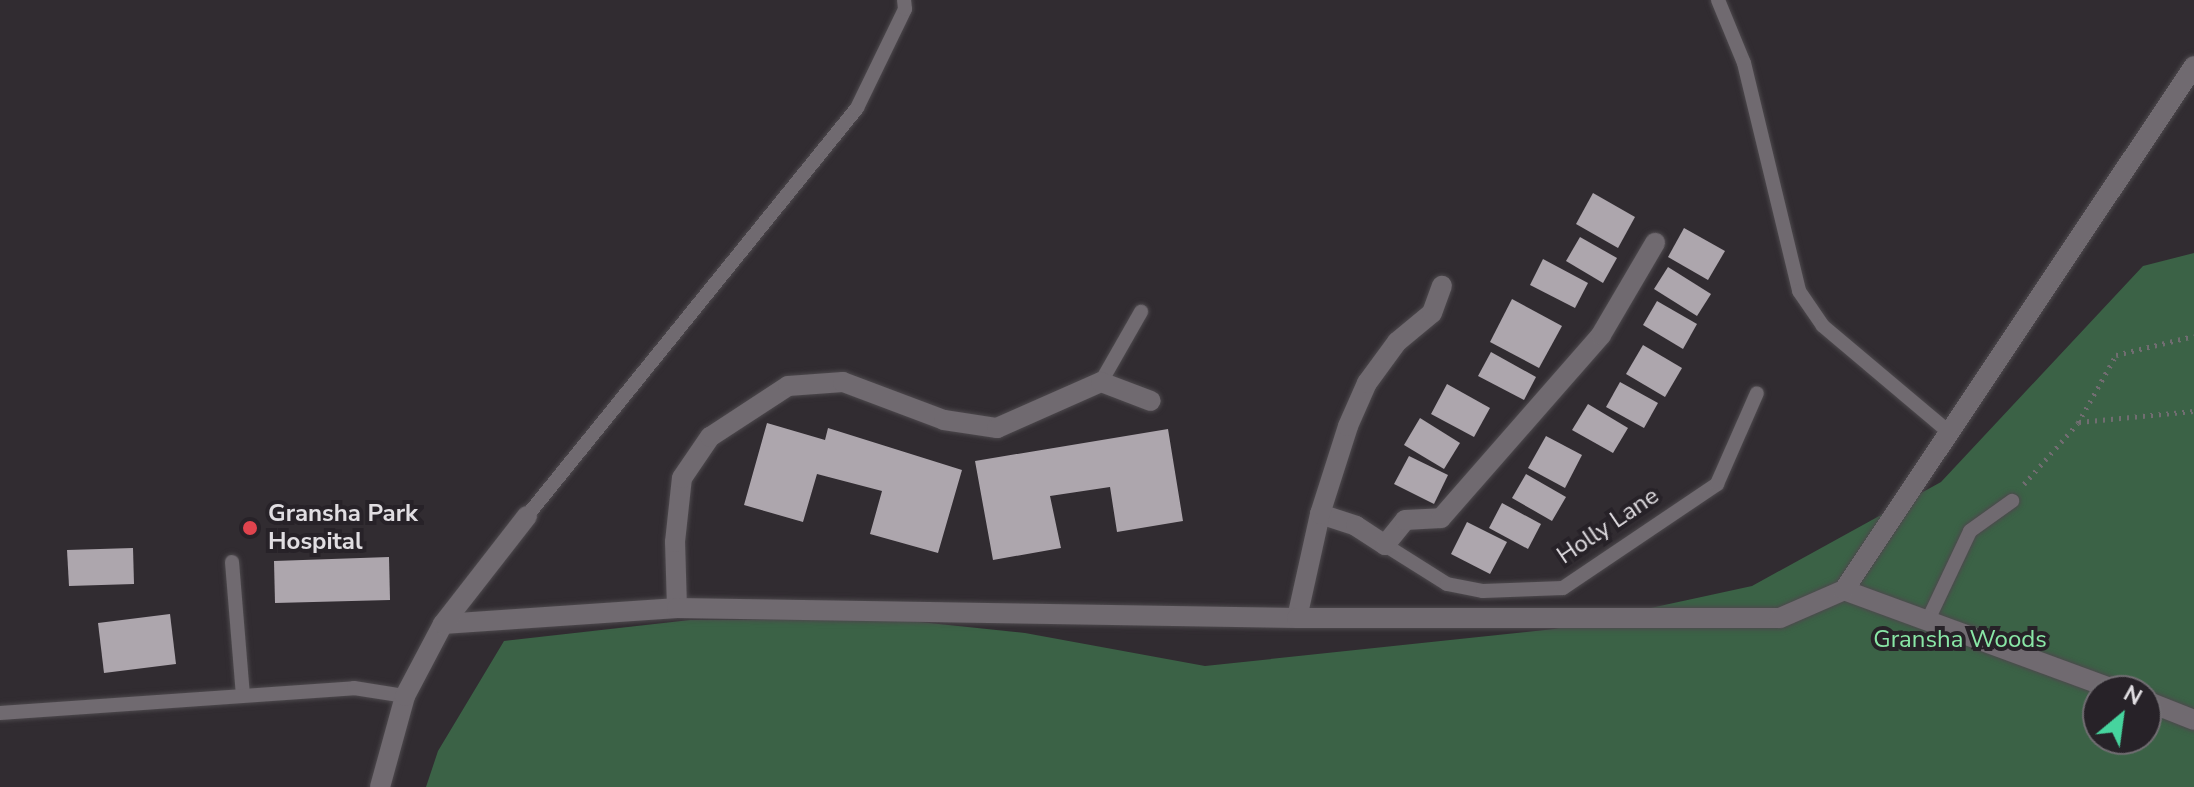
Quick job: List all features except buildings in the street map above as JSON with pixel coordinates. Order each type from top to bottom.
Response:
[{"type":"street","points":[[443,624],[677,608],[1297,618],[1780,618],[1844,590],[2194,66]]},
{"type":"street","points":[[1385,545],[1405,520],[1441,518],[1458,504],[1569,367],[1601,335],[1655,243]]},
{"type":"street","points":[[1297,618],[1320,514],[1367,383],[1397,342],[1432,313],[1442,286]]},
{"type":"street","points":[[677,608],[675,542],[682,478],[710,437],[788,386],[843,382],[944,420],[997,428],[1101,382],[1151,401]]},
{"type":"street","name":"Holly Lane","points":[[1320,514],[1356,526],[1385,545]]},
{"type":"street","points":[[380,787],[405,696],[443,624],[527,516]]},
{"type":"street","points":[[1844,590],[2082,677]]},
{"type":"street","points":[[2162,707],[2194,720]]},
{"type":"lane","points":[[527,516],[857,108],[905,9],[904,0]]},
{"type":"lane","points":[[1718,0],[1744,63],[1799,291],[1823,326],[1949,432]]},
{"type":"lane","points":[[1101,382],[1141,312]]},
{"type":"lane","name":"Holly Lane","points":[[1385,545],[1447,584],[1483,591],[1563,588],[1717,484],[1757,393]]},
{"type":"lane","points":[[1928,620],[1970,531],[2012,501]]},
{"type":"lane","points":[[232,562],[243,695]]},
{"type":"lane","points":[[0,713],[354,688],[405,696]]},
{"type":"path","points":[[2012,501],[2078,423],[2116,355],[2194,336]]},
{"type":"path","points":[[2078,423],[2194,411]]},
{"type":"green space","name":"Gransha Woods","points":[[2194,253],[2194,787],[426,787],[438,751],[504,641],[690,620],[891,619],[1025,633],[1205,666],[1554,629],[1752,586],[1941,482],[2143,266]]},
{"type":"place","name":"Gransha Park Hospital","points":[[250,528]]}]
